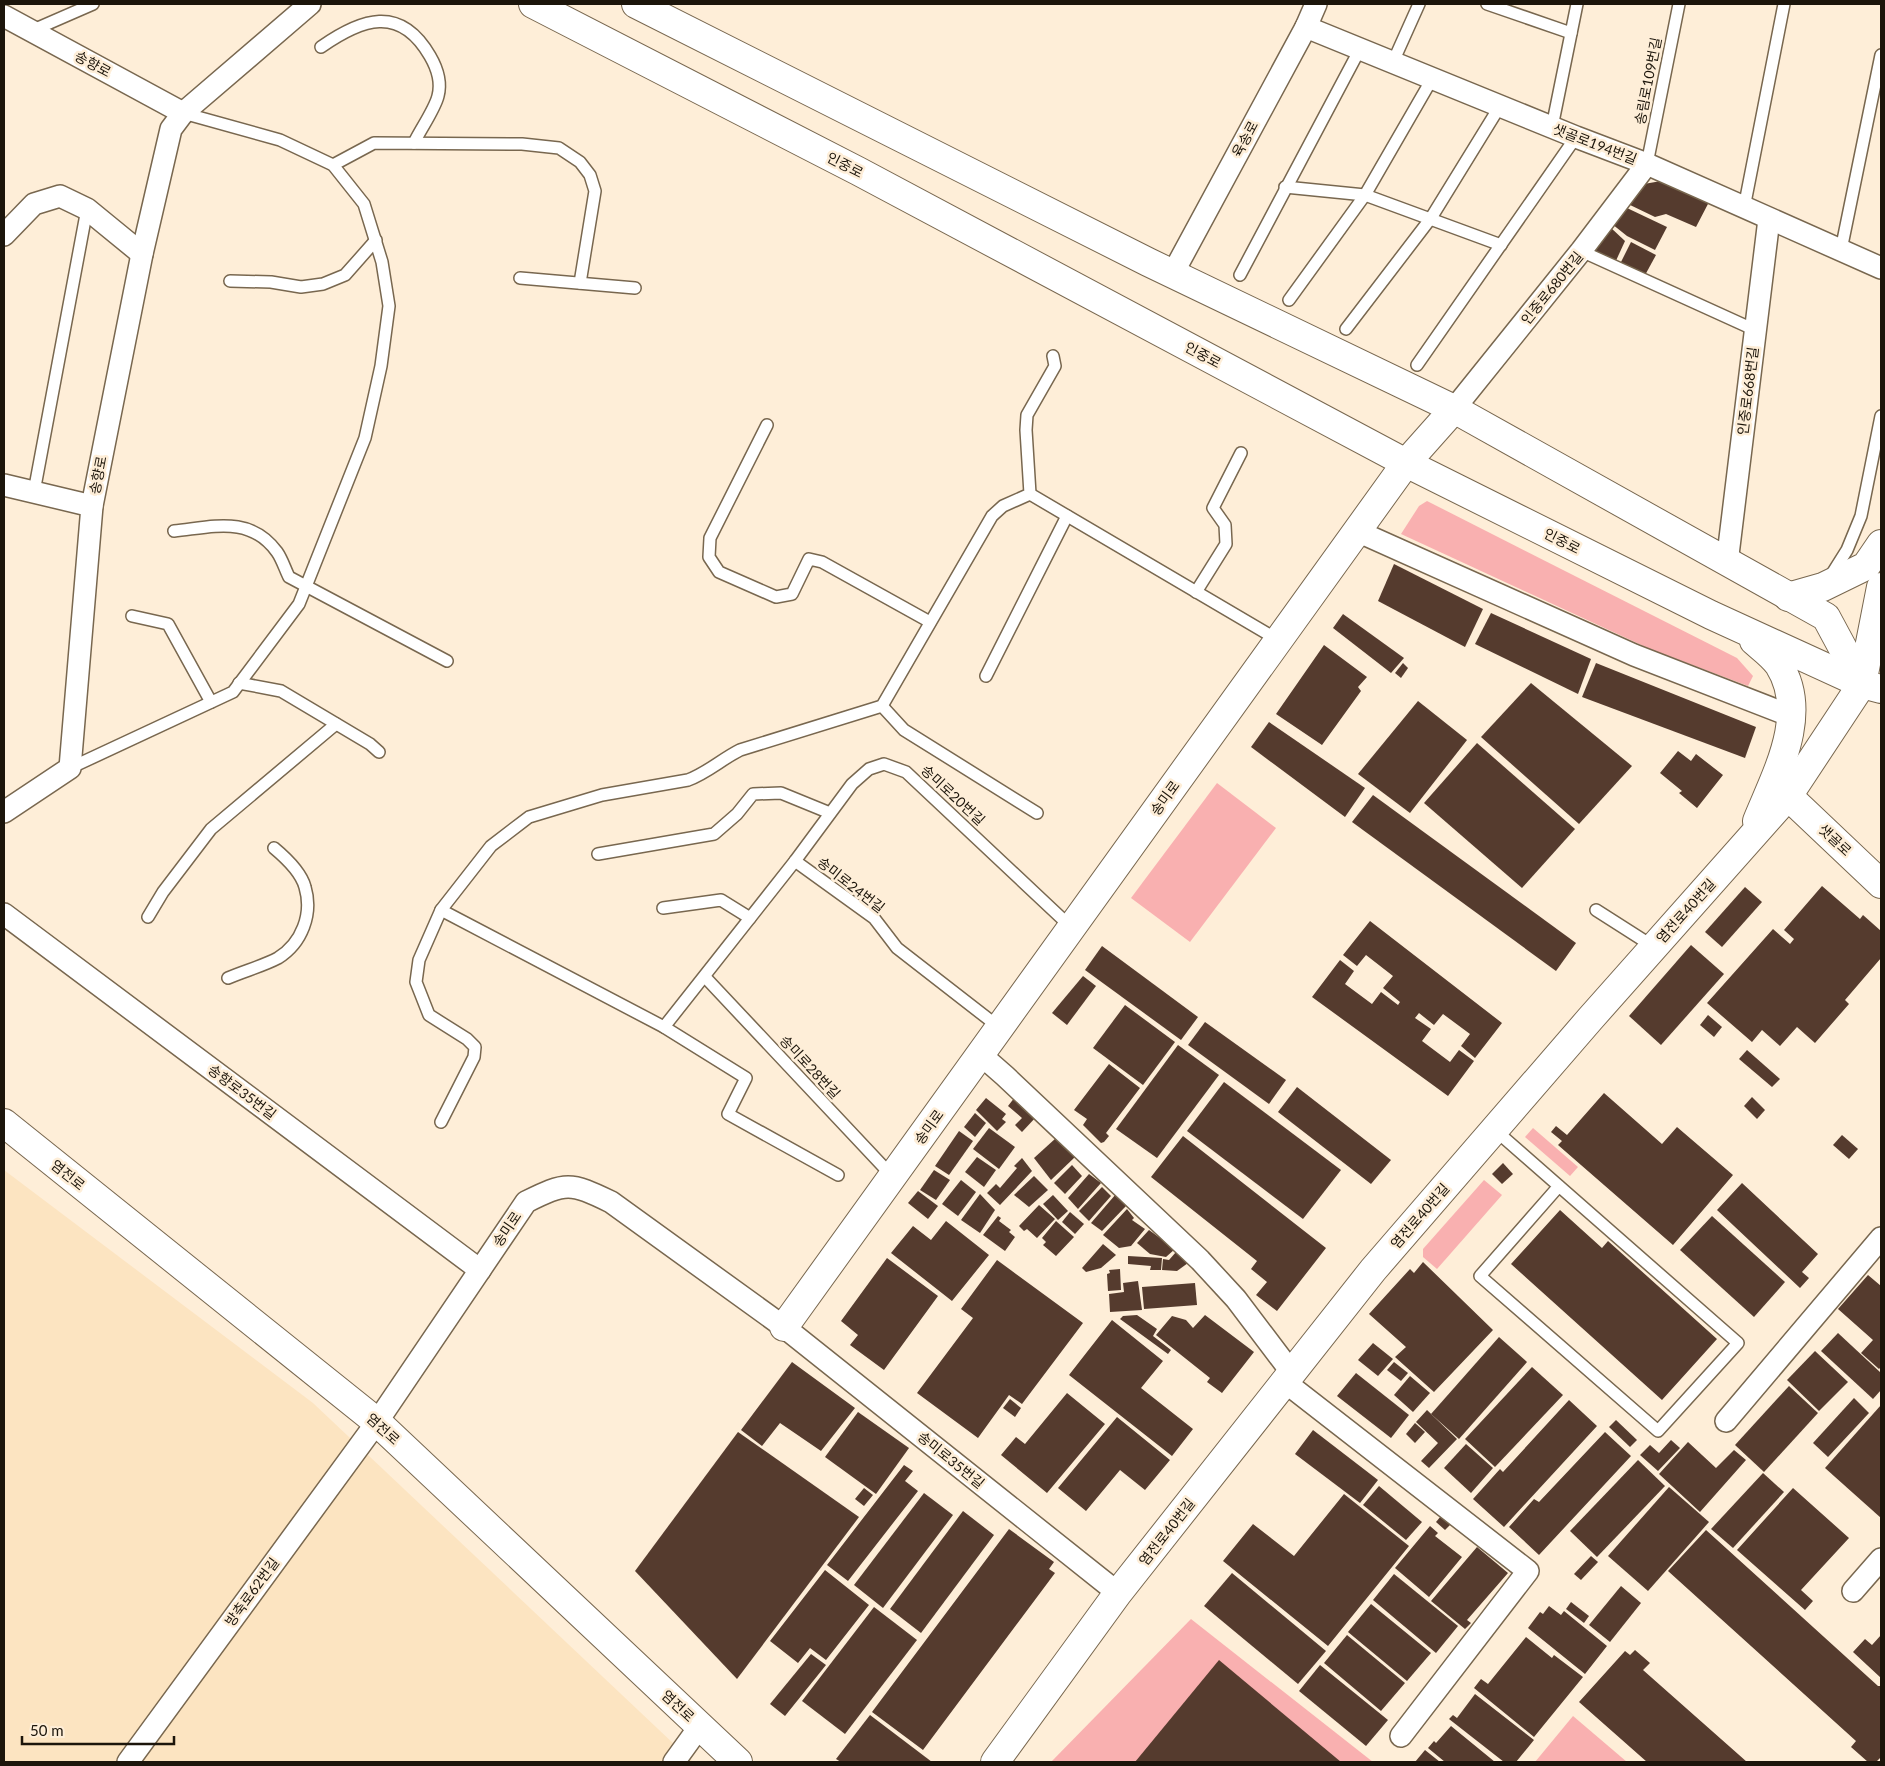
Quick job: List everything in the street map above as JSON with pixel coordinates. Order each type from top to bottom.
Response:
[{"type":"street","name":"송향로","points":[[70,768],[92,506],[142,254],[171,129],[183,113],[310,4]]},
{"type":"street","name":"인중로","points":[[533,4],[867,176],[1406,463],[1742,629],[1872,686]]},
{"type":"street","points":[[636,4],[1172,273],[1454,409],[1826,618],[1872,686]]},
{"type":"street","name":"육송로","points":[[1172,273],[1306,27],[1316,4]]},
{"type":"street","name":"송향로","points":[[4,16],[183,113]]},
{"type":"street","name":"샛골로194번길","points":[[1306,27],[1647,164],[1769,220],[1881,268]]},
{"type":"street","name":"인중로680번길","points":[[1454,409],[1582,252],[1647,164]]},
{"type":"street","points":[[4,235],[34,204],[60,196],[87,209],[142,254]]},
{"type":"street","name":"인중로668번길","points":[[1727,563],[1769,220]]},
{"type":"street","name":"송미로","points":[[376,1422],[526,1202],[556,1187],[581,1187],[612,1202],[784,1326],[1000,1029],[1406,463],[1454,409]]},
{"type":"street","points":[[4,485],[92,506]]},
{"type":"street","points":[[1356,532],[1634,655],[1791,716]]},
{"type":"street","points":[[1788,597],[1823,587],[1866,566],[1881,544]]},
{"type":"street","points":[[1872,686],[1881,587]]},
{"type":"street","points":[[1742,629],[1778,665],[1792,697],[1791,716],[1782,758],[1751,838]]},
{"type":"street","name":"염전로40번길","points":[[995,1762],[1118,1593],[1373,1270],[1788,796],[1872,686]]},
{"type":"street","points":[[4,812],[70,768]]},
{"type":"street","name":"샛골로","points":[[1788,796],[1881,884]]},
{"type":"street","name":"송향로35번길","points":[[4,914],[480,1270]]},
{"type":"street","points":[[981,1055],[1200,1260],[1236,1299],[1289,1377],[1528,1571],[1401,1736]]},
{"type":"street","name":"염전로","points":[[4,1123],[376,1422],[738,1762]]},
{"type":"street","points":[[1726,1421],[1881,1238]]},
{"type":"street","name":"송미로35번길","points":[[784,1326],[1118,1593]]},
{"type":"street","name":"방축로62번길","points":[[128,1762],[376,1422]]},
{"type":"street","points":[[1853,1590],[1881,1559]]},
{"type":"street","points":[[674,1762],[700,1726]]},
{"type":"lane","points":[[31,31],[93,4]]},
{"type":"lane","points":[[1393,62],[1419,4]]},
{"type":"lane","points":[[1487,4],[1571,33]]},
{"type":"lane","points":[[1552,127],[1577,4]]},
{"type":"lane","name":"송림로109번길","points":[[1647,164],[1679,4]]},
{"type":"lane","points":[[1744,208],[1784,4]]},
{"type":"lane","points":[[321,47],[345,30],[377,21],[399,24],[422,43],[438,71],[438,96],[414,143]]},
{"type":"lane","points":[[1240,275],[1285,187],[1360,49]]},
{"type":"lane","points":[[1841,250],[1881,55]]},
{"type":"lane","points":[[1289,300],[1365,195],[1432,79]]},
{"type":"lane","points":[[1346,329],[1431,218],[1500,106]]},
{"type":"lane","points":[[70,768],[233,692],[299,604],[364,438],[381,366],[389,306],[382,262],[364,204],[333,165],[280,140],[183,113]]},
{"type":"lane","points":[[1417,365],[1576,137]]},
{"type":"lane","points":[[333,165],[374,143],[522,144],[559,148],[580,162],[590,175],[595,191],[580,283]]},
{"type":"lane","points":[[1285,187],[1365,195],[1501,245]]},
{"type":"lane","points":[[34,492],[87,209]]},
{"type":"lane","points":[[230,281],[271,282],[301,288],[323,284],[345,275],[376,240]]},
{"type":"lane","points":[[1582,252],[1755,330]]},
{"type":"lane","points":[[520,278],[635,288]]},
{"type":"lane","points":[[1030,494],[1026,430],[1027,414],[1055,366],[1053,356]]},
{"type":"lane","points":[[1823,587],[1846,550],[1861,516],[1881,416]]},
{"type":"lane","points":[[767,425],[710,538],[709,557],[719,572],[776,597],[792,594],[809,559],[822,562],[930,622]]},
{"type":"lane","points":[[1196,592],[1226,544],[1225,525],[1213,508],[1241,454]]},
{"type":"lane","points":[[1030,494],[1278,640]]},
{"type":"lane","points":[[441,1122],[474,1057],[475,1047],[468,1039],[429,1015],[416,982],[419,960],[441,910],[491,846],[529,816],[602,795],[688,780],[701,775],[722,759],[740,750],[882,706],[992,516],[1002,506],[1030,494]]},
{"type":"lane","points":[[986,676],[1067,516]]},
{"type":"lane","points":[[174,531],[237,525],[255,532],[277,552],[289,577],[447,661]]},
{"type":"lane","points":[[132,616],[168,624],[211,702]]},
{"type":"lane","points":[[239,683],[281,691],[380,752]]},
{"type":"lane","points":[[882,706],[904,730],[1037,813]]},
{"type":"lane","points":[[148,917],[163,892],[211,829],[336,724]]},
{"type":"lane","name":"송미로20번길","points":[[795,861],[852,784],[869,769],[884,764],[906,772],[1072,928]]},
{"type":"lane","points":[[598,854],[714,834],[737,814],[753,794],[781,793],[830,813]]},
{"type":"lane","points":[[228,978],[278,957],[300,938],[307,916],[305,887],[288,860],[274,848]]},
{"type":"lane","name":"송미로24번길","points":[[664,1027],[795,861],[874,918],[897,948],[1000,1029]]},
{"type":"lane","points":[[663,908],[721,900],[750,918]]},
{"type":"lane","points":[[441,910],[664,1027],[746,1078],[728,1114],[838,1175]]},
{"type":"lane","points":[[1596,910],[1654,947]]},
{"type":"lane","name":"송미로28번길","points":[[705,977],[893,1177]]},
{"type":"lane","points":[[1494,1130],[1738,1343],[1658,1431],[1480,1276],[1558,1186]]},
{"type":"shaded area","points":[[1427,501],[1737,658],[1753,676],[1748,686],[1650,649],[1401,534],[1419,506]]},
{"type":"shaded area","points":[[1217,783],[1276,828],[1190,942],[1131,898]]},
{"type":"shaded area","points":[[1533,1128],[1578,1167],[1570,1176],[1525,1137]]},
{"type":"shaded area","points":[[4,1170],[313,1403],[693,1762],[4,1762]]},
{"type":"shaded area","points":[[1484,1180],[1502,1195],[1437,1269],[1423,1257],[1423,1249]]},
{"type":"shaded area","points":[[1191,1619],[1373,1762],[1051,1762]]},
{"type":"shaded area","points":[[1573,1716],[1627,1762],[1535,1762]]},
{"type":"building","points":[[1661,181],[1709,202],[1696,227],[1666,214],[1655,217],[1628,204],[1644,184]]},
{"type":"building","points":[[1627,208],[1667,227],[1655,250],[1627,236],[1612,224]]},
{"type":"building","points":[[1610,227],[1625,241],[1614,265],[1589,254]]},
{"type":"building","points":[[1631,242],[1656,255],[1644,277],[1619,266]]},
{"type":"building","points":[[1394,564],[1483,609],[1465,647],[1378,601]]},
{"type":"building","points":[[1491,613],[1591,659],[1578,694],[1475,644]]},
{"type":"building","points":[[1343,614],[1404,658],[1391,673],[1333,628]]},
{"type":"building","points":[[1324,645],[1367,677],[1358,687],[1361,691],[1322,745],[1276,714]]},
{"type":"building","points":[[1403,663],[1408,668],[1401,678],[1395,673]]},
{"type":"building","points":[[1596,663],[1756,727],[1745,758],[1582,697]]},
{"type":"building","points":[[1531,683],[1632,766],[1579,824],[1481,737]]},
{"type":"building","points":[[1418,701],[1467,740],[1410,813],[1358,774]]},
{"type":"building","points":[[1269,722],[1365,788],[1345,817],[1251,747]]},
{"type":"building","points":[[1477,743],[1575,829],[1522,888],[1424,803]]},
{"type":"building","points":[[1678,751],[1691,761],[1696,754],[1723,775],[1697,808],[1679,793],[1682,791],[1660,773]]},
{"type":"building","points":[[1373,795],[1576,943],[1556,971],[1352,822]]},
{"type":"building","points":[[1822,886],[1860,919],[1863,915],[1881,931],[1881,958],[1845,1000],[1849,1004],[1815,1043],[1797,1027],[1780,1046],[1762,1030],[1752,1042],[1707,1003],[1773,929],[1790,944],[1794,939],[1784,930]]},
{"type":"building","points":[[1745,887],[1762,902],[1722,947],[1705,932]]},
{"type":"building","points":[[1370,921],[1502,1023],[1475,1058],[1461,1046],[1470,1034],[1443,1014],[1434,1025],[1419,1013],[1415,1018],[1431,1029],[1422,1041],[1450,1062],[1459,1050],[1474,1061],[1448,1096],[1312,997],[1340,960],[1354,971],[1345,984],[1372,1004],[1381,992],[1398,1005],[1400,1002],[1383,988],[1393,976],[1366,955],[1357,966],[1343,955]]},
{"type":"building","points":[[1691,945],[1724,974],[1661,1045],[1629,1016]]},
{"type":"building","points":[[1102,946],[1198,1017],[1181,1040],[1085,970]]},
{"type":"building","points":[[1083,976],[1096,986],[1067,1025],[1052,1013]]},
{"type":"building","points":[[1125,1005],[1175,1042],[1143,1085],[1093,1048]]},
{"type":"building","points":[[1708,1015],[1722,1027],[1714,1037],[1700,1025]]},
{"type":"building","points":[[1205,1022],[1286,1080],[1269,1104],[1188,1045]]},
{"type":"building","points":[[1178,1045],[1219,1075],[1157,1158],[1116,1129]]},
{"type":"building","points":[[1747,1050],[1780,1079],[1772,1087],[1739,1059]]},
{"type":"building","points":[[1109,1064],[1140,1088],[1106,1133],[1109,1136],[1101,1143],[1083,1125],[1087,1119],[1074,1110]]},
{"type":"building","points":[[1224,1082],[1341,1170],[1303,1219],[1187,1131]]},
{"type":"building","points":[[1297,1087],[1391,1160],[1371,1184],[1278,1112]]},
{"type":"building","points":[[1604,1093],[1662,1144],[1677,1127],[1733,1175],[1673,1245],[1558,1145],[1562,1141],[1551,1132],[1556,1126],[1567,1135]]},
{"type":"building","points":[[1015,1097],[1037,1116],[1022,1132],[1015,1125],[1022,1118],[1008,1106]]},
{"type":"building","points":[[1752,1097],[1765,1110],[1757,1119],[1744,1106]]},
{"type":"building","points":[[986,1098],[1006,1114],[1002,1119],[1006,1122],[997,1131],[976,1110]]},
{"type":"building","points":[[975,1113],[986,1123],[975,1137],[964,1127]]},
{"type":"building","points":[[989,1128],[1015,1147],[999,1169],[973,1149]]},
{"type":"building","points":[[959,1131],[973,1141],[949,1175],[935,1166]]},
{"type":"building","points":[[1842,1135],[1858,1149],[1849,1159],[1833,1145]]},
{"type":"building","points":[[1183,1136],[1326,1248],[1277,1311],[1256,1295],[1267,1282],[1251,1269],[1257,1261],[1151,1177]]},
{"type":"building","points":[[1056,1138],[1075,1157],[1051,1180],[1034,1158]]},
{"type":"building","points":[[977,1157],[996,1170],[984,1187],[965,1172]]},
{"type":"building","points":[[1022,1158],[1032,1171],[1000,1205],[987,1193],[996,1184],[1000,1188],[1017,1168],[1014,1166]]},
{"type":"building","points":[[1503,1163],[1513,1174],[1502,1184],[1492,1174]]},
{"type":"building","points":[[1072,1165],[1082,1176],[1065,1194],[1054,1183]]},
{"type":"building","points":[[934,1170],[950,1180],[936,1200],[920,1190]]},
{"type":"building","points":[[1089,1174],[1101,1183],[1078,1209],[1068,1198]]},
{"type":"building","points":[[1034,1176],[1048,1190],[1029,1207],[1014,1195]]},
{"type":"building","points":[[961,1180],[976,1192],[958,1216],[942,1204]]},
{"type":"building","points":[[1742,1183],[1818,1254],[1802,1272],[1809,1278],[1800,1288],[1717,1210]]},
{"type":"building","points":[[1102,1187],[1111,1196],[1089,1221],[1079,1211]]},
{"type":"building","points":[[918,1191],[938,1206],[928,1219],[908,1203]]},
{"type":"building","points":[[980,1194],[995,1210],[980,1233],[961,1220]]},
{"type":"building","points":[[1116,1194],[1127,1205],[1102,1231],[1091,1223]]},
{"type":"building","points":[[1053,1195],[1068,1211],[1058,1220],[1043,1204]]},
{"type":"building","points":[[1039,1205],[1055,1219],[1037,1238],[1027,1229],[1024,1231],[1019,1226]]},
{"type":"building","points":[[1127,1209],[1134,1218],[1132,1220],[1145,1229],[1131,1246],[1119,1248],[1103,1235]]},
{"type":"building","points":[[1560,1210],[1602,1248],[1608,1241],[1717,1339],[1662,1400],[1511,1264]]},
{"type":"building","points":[[1070,1212],[1084,1224],[1075,1234],[1062,1222]]},
{"type":"building","points":[[998,1216],[1001,1218],[999,1221],[1011,1230],[1009,1232],[1015,1237],[1005,1251],[983,1235]]},
{"type":"building","points":[[1712,1216],[1785,1282],[1754,1317],[1680,1250]]},
{"type":"building","points":[[946,1221],[989,1255],[952,1301],[891,1253],[913,1226],[931,1240]]},
{"type":"building","points":[[1056,1221],[1074,1237],[1056,1256],[1043,1245],[1046,1242],[1042,1238]]},
{"type":"building","points":[[1149,1230],[1175,1249],[1166,1257],[1150,1254],[1137,1243]]},
{"type":"building","points":[[1103,1244],[1116,1255],[1101,1268],[1086,1272],[1082,1268]]},
{"type":"building","points":[[1176,1252],[1188,1263],[1177,1271],[1162,1270],[1163,1259],[1169,1260]]},
{"type":"building","points":[[1128,1256],[1162,1258],[1161,1270],[1150,1270],[1151,1266],[1128,1264]]},
{"type":"building","points":[[887,1258],[938,1296],[884,1370],[850,1345],[858,1335],[841,1321]]},
{"type":"building","points":[[997,1260],[1083,1323],[1022,1404],[1009,1395],[978,1438],[917,1393],[973,1318],[961,1309]]},
{"type":"building","points":[[1423,1262],[1493,1330],[1434,1392],[1395,1357],[1406,1347],[1369,1314],[1410,1269],[1414,1273]]},
{"type":"building","points":[[1120,1269],[1121,1290],[1108,1291],[1107,1274],[1110,1273],[1109,1270]]},
{"type":"building","points":[[1868,1275],[1881,1286],[1881,1367],[1879,1369],[1861,1353],[1873,1340],[1838,1309]]},
{"type":"building","points":[[1138,1281],[1142,1310],[1110,1312],[1109,1294],[1124,1292],[1123,1283]]},
{"type":"building","points":[[1195,1283],[1197,1305],[1144,1309],[1142,1287]]},
{"type":"building","points":[[1137,1315],[1157,1329],[1153,1336],[1171,1350],[1168,1354],[1120,1319],[1123,1316]]},
{"type":"building","points":[[1205,1315],[1254,1352],[1222,1393],[1207,1382],[1210,1378],[1156,1335],[1172,1316],[1186,1320],[1193,1328]]},
{"type":"building","points":[[1112,1320],[1163,1361],[1141,1388],[1193,1429],[1172,1456],[1069,1375]]},
{"type":"building","points":[[1838,1333],[1881,1373],[1881,1390],[1873,1399],[1821,1351]]},
{"type":"building","points":[[1499,1337],[1527,1362],[1459,1439],[1431,1414]]},
{"type":"building","points":[[1373,1343],[1393,1359],[1378,1376],[1358,1360]]},
{"type":"building","points":[[1815,1351],[1848,1382],[1819,1411],[1787,1380]]},
{"type":"building","points":[[792,1362],[855,1408],[821,1451],[780,1423],[762,1446],[741,1430]]},
{"type":"building","points":[[1394,1362],[1408,1373],[1401,1381],[1387,1370]]},
{"type":"building","points":[[1532,1367],[1563,1395],[1495,1467],[1465,1439]]},
{"type":"building","points":[[1356,1373],[1409,1415],[1391,1438],[1337,1396]]},
{"type":"building","points":[[1410,1376],[1430,1393],[1413,1412],[1394,1395]]},
{"type":"building","points":[[1789,1386],[1818,1413],[1764,1472],[1735,1445]]},
{"type":"building","points":[[1067,1393],[1105,1424],[1047,1493],[1001,1455],[1016,1437],[1025,1444]]},
{"type":"building","points":[[1854,1398],[1869,1413],[1828,1457],[1813,1443]]},
{"type":"building","points":[[1010,1399],[1021,1408],[1015,1417],[1003,1408]]},
{"type":"building","points":[[1569,1400],[1597,1426],[1504,1527],[1473,1499],[1500,1469],[1503,1472]]},
{"type":"building","points":[[1881,1405],[1881,1518],[1825,1468]]},
{"type":"building","points":[[1427,1410],[1457,1439],[1429,1468],[1421,1461],[1438,1443],[1416,1422]]},
{"type":"building","points":[[858,1412],[909,1448],[876,1494],[825,1457]]},
{"type":"building","points":[[1117,1417],[1170,1460],[1145,1490],[1120,1470],[1086,1511],[1058,1488]]},
{"type":"building","points":[[1616,1420],[1637,1440],[1630,1447],[1609,1427]]},
{"type":"building","points":[[1415,1423],[1425,1432],[1415,1443],[1406,1434]]},
{"type":"building","points":[[1313,1430],[1378,1480],[1360,1503],[1295,1454]]},
{"type":"building","points":[[738,1432],[859,1517],[737,1679],[635,1571]]},
{"type":"building","points":[[1605,1432],[1631,1456],[1539,1555],[1509,1527],[1534,1499],[1539,1502]]},
{"type":"building","points":[[1671,1440],[1680,1448],[1658,1471],[1640,1455],[1650,1445],[1659,1453]]},
{"type":"building","points":[[1688,1442],[1716,1468],[1734,1450],[1746,1460],[1700,1512],[1659,1474]]},
{"type":"building","points":[[1466,1444],[1493,1468],[1471,1493],[1444,1468]]},
{"type":"building","points":[[1638,1460],[1665,1486],[1597,1557],[1570,1531]]},
{"type":"building","points":[[904,1465],[913,1471],[905,1481],[918,1491],[848,1581],[827,1565]]},
{"type":"building","points":[[1763,1473],[1784,1492],[1733,1548],[1711,1529]]},
{"type":"building","points":[[1379,1486],[1422,1522],[1406,1540],[1363,1505]]},
{"type":"building","points":[[1669,1487],[1709,1522],[1648,1591],[1608,1556]]},
{"type":"building","points":[[864,1488],[873,1495],[864,1506],[855,1499]]},
{"type":"building","points":[[1793,1488],[1849,1538],[1801,1590],[1813,1601],[1805,1610],[1737,1550]]},
{"type":"building","points":[[924,1493],[953,1515],[883,1608],[854,1585]]},
{"type":"building","points":[[1344,1494],[1409,1546],[1328,1646],[1223,1561],[1253,1524],[1294,1556]]},
{"type":"building","points":[[963,1511],[994,1535],[921,1633],[890,1609]]},
{"type":"building","points":[[1441,1516],[1451,1524],[1445,1530],[1436,1522]]},
{"type":"building","points":[[1430,1526],[1438,1533],[1435,1536],[1462,1557],[1429,1597],[1395,1568]]},
{"type":"building","points":[[1009,1529],[1054,1562],[1049,1569],[1055,1573],[923,1750],[872,1712]]},
{"type":"building","points":[[1706,1530],[1878,1686],[1881,1686],[1881,1757],[1876,1762],[1868,1762],[1851,1747],[1856,1741],[1668,1571]]},
{"type":"building","points":[[1477,1547],[1508,1573],[1467,1620],[1471,1623],[1465,1629],[1431,1601]]},
{"type":"building","points":[[1591,1556],[1598,1562],[1581,1580],[1574,1574]]},
{"type":"building","points":[[825,1570],[869,1605],[826,1660],[810,1648],[798,1663],[770,1641]]},
{"type":"building","points":[[1232,1573],[1326,1651],[1298,1684],[1204,1606]]},
{"type":"building","points":[[1394,1574],[1458,1626],[1436,1653],[1373,1600]]},
{"type":"building","points":[[1621,1586],[1641,1603],[1610,1642],[1589,1625]]},
{"type":"building","points":[[1571,1602],[1589,1616],[1584,1623],[1566,1609]]},
{"type":"building","points":[[1371,1604],[1431,1653],[1407,1681],[1348,1632]]},
{"type":"building","points":[[1549,1606],[1561,1615],[1564,1611],[1607,1646],[1585,1674],[1528,1628],[1540,1612],[1543,1614]]},
{"type":"building","points":[[874,1607],[917,1640],[845,1734],[802,1701]]},
{"type":"building","points":[[1347,1635],[1405,1683],[1381,1711],[1324,1663]]},
{"type":"building","points":[[1881,1635],[1881,1678],[1853,1652],[1865,1639],[1872,1645]]},
{"type":"building","points":[[1526,1637],[1552,1658],[1554,1655],[1583,1677],[1534,1737],[1474,1688],[1481,1679],[1488,1684]]},
{"type":"building","points":[[1635,1650],[1650,1663],[1643,1670],[1747,1762],[1647,1762],[1579,1702],[1625,1651],[1630,1655]]},
{"type":"building","points":[[811,1654],[826,1665],[785,1716],[770,1704]]},
{"type":"building","points":[[1219,1660],[1341,1762],[1135,1762]]},
{"type":"building","points":[[1320,1665],[1388,1720],[1366,1746],[1299,1691]]},
{"type":"building","points":[[1475,1694],[1534,1740],[1516,1762],[1504,1762],[1449,1719],[1453,1715],[1457,1718]]},
{"type":"building","points":[[870,1715],[932,1762],[841,1762],[836,1759]]},
{"type":"building","points":[[1451,1726],[1495,1762],[1445,1762],[1428,1748],[1434,1741],[1436,1743]]},
{"type":"building","points":[[1425,1750],[1440,1762],[1415,1762]]}]
